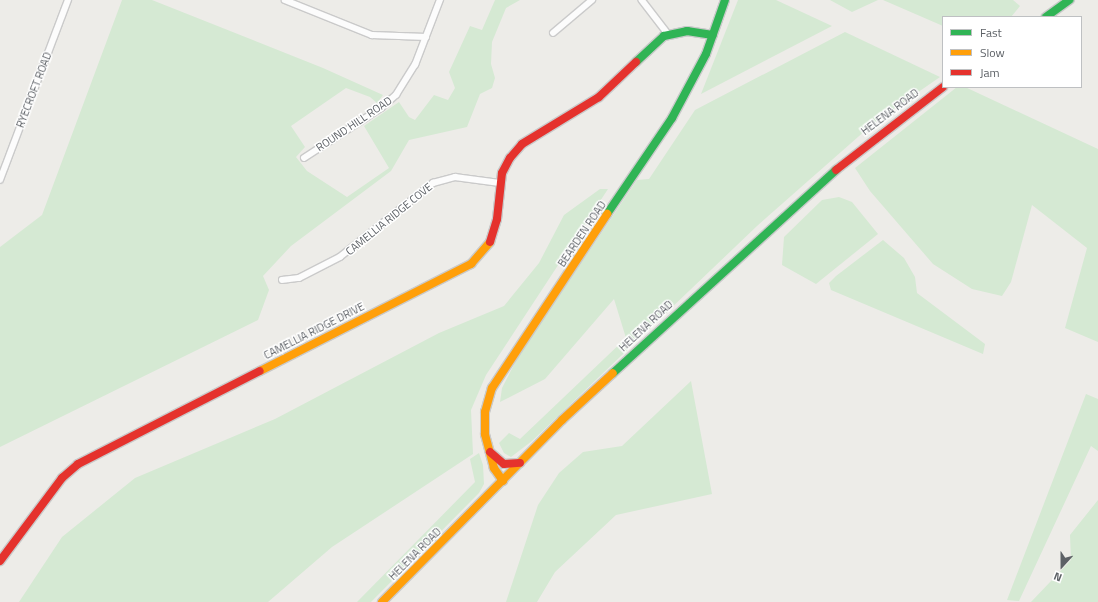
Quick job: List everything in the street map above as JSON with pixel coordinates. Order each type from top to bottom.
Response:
[{"type":"street","name":"RYECROFT ROAD","points":[[0,180],[68,0]]},
{"type":"street","points":[[285,0],[372,35],[426,37]]},
{"type":"street","name":"ROUND HILL ROAD","points":[[304,158],[372,114],[396,95],[410,75],[440,0]]},
{"type":"street","points":[[553,33],[592,0]]},
{"type":"street","points":[[642,0],[669,35],[687,31],[713,35]]},
{"type":"street","name":"BEARDEN ROAD","points":[[503,481],[496,473],[488,450],[485,434],[485,412],[498,377],[654,148],[690,87],[713,35],[725,0]]},
{"type":"street","points":[[1047,16],[1069,0]]},
{"type":"street","name":"CAMELLIA RIDGE DRIVE","points":[[0,560],[62,478],[78,464],[474,262],[487,247],[494,233],[500,182],[507,163],[522,144],[599,97],[657,41],[669,35]]},
{"type":"street","name":"HELENA ROAD","points":[[382,602],[603,381],[856,152],[942,88]]},
{"type":"street","name":"CAMELLIA RIDGE COVE","points":[[282,280],[299,278],[340,257],[433,183],[455,177],[500,182]]},
{"type":"street","points":[[488,450],[504,464],[520,464]]},
{"type":"green space","points":[[122,0],[152,0],[323,68],[383,95],[377,103],[370,97],[346,88],[291,126],[305,147],[296,157],[307,171],[347,197],[389,168],[364,126],[399,102],[409,117],[415,120],[434,95],[448,100],[455,88],[449,72],[470,26],[482,30],[495,0],[520,0],[506,8],[492,42],[491,64],[495,78],[492,88],[480,94],[467,127],[409,140],[391,171],[291,246],[263,276],[269,290],[258,320],[0,447],[0,247],[42,215]]},
{"type":"green space","points":[[738,0],[776,0],[832,26],[701,94]]},
{"type":"green space","points":[[830,0],[878,0],[852,12]]},
{"type":"green space","points":[[883,0],[1013,0],[1020,6],[1012,16],[942,16],[942,26]]},
{"type":"green space","points":[[845,32],[940,77],[875,122],[757,226],[532,441],[511,457],[504,453],[499,443],[509,433],[520,439],[626,338],[614,299],[545,379],[500,402],[502,388],[519,355],[637,180],[649,179],[695,110]]},
{"type":"green space","points":[[956,88],[967,88],[1098,149],[1098,342],[1065,328],[1087,248],[1032,205],[1011,282],[1002,296],[972,289],[933,264],[870,191],[855,168]]},
{"type":"green space","points":[[600,189],[608,189],[486,375],[471,410],[473,454],[332,547],[268,602],[19,602],[62,537],[135,478],[275,419],[439,333],[504,306],[539,263],[564,215]]},
{"type":"green space","points":[[839,197],[852,202],[878,234],[816,284],[782,265],[784,237],[822,200]]},
{"type":"green space","points":[[883,240],[904,258],[915,277],[917,293],[985,344],[983,354],[831,290],[829,283],[836,276]]},
{"type":"green space","points":[[691,381],[712,494],[616,515],[555,572],[537,602],[506,602],[538,505],[559,473],[583,452],[622,446]]},
{"type":"green space","points":[[1086,394],[1098,399],[1098,451],[1091,446],[1019,601],[1007,600]]},
{"type":"green space","points":[[479,453],[483,465],[484,484],[479,493],[371,602],[357,602],[475,482],[470,459]]},
{"type":"green space","points":[[1098,500],[1098,602],[1031,602],[1071,560],[1070,535]]},
{"type":"traffic: fast","points":[[607,214],[672,118],[706,54],[725,0]]},
{"type":"traffic: fast","points":[[1047,16],[1069,0]]},
{"type":"traffic: fast","points":[[636,62],[664,36],[687,31],[713,35]]},
{"type":"traffic: fast","points":[[613,373],[836,170]]},
{"type":"traffic: slow","points":[[503,481],[494,468],[485,434],[485,412],[492,388],[607,214]]},
{"type":"traffic: slow","points":[[260,371],[471,264],[490,242]]},
{"type":"traffic: slow","points":[[382,602],[562,420],[613,373]]},
{"type":"traffic: jam","points":[[490,242],[497,219],[502,173],[510,158],[522,144],[599,97],[636,62]]},
{"type":"traffic: jam","points":[[836,170],[942,88]]},
{"type":"traffic: jam","points":[[0,561],[62,478],[78,464],[260,371]]},
{"type":"traffic: jam","points":[[490,452],[504,464],[520,463]]}]
